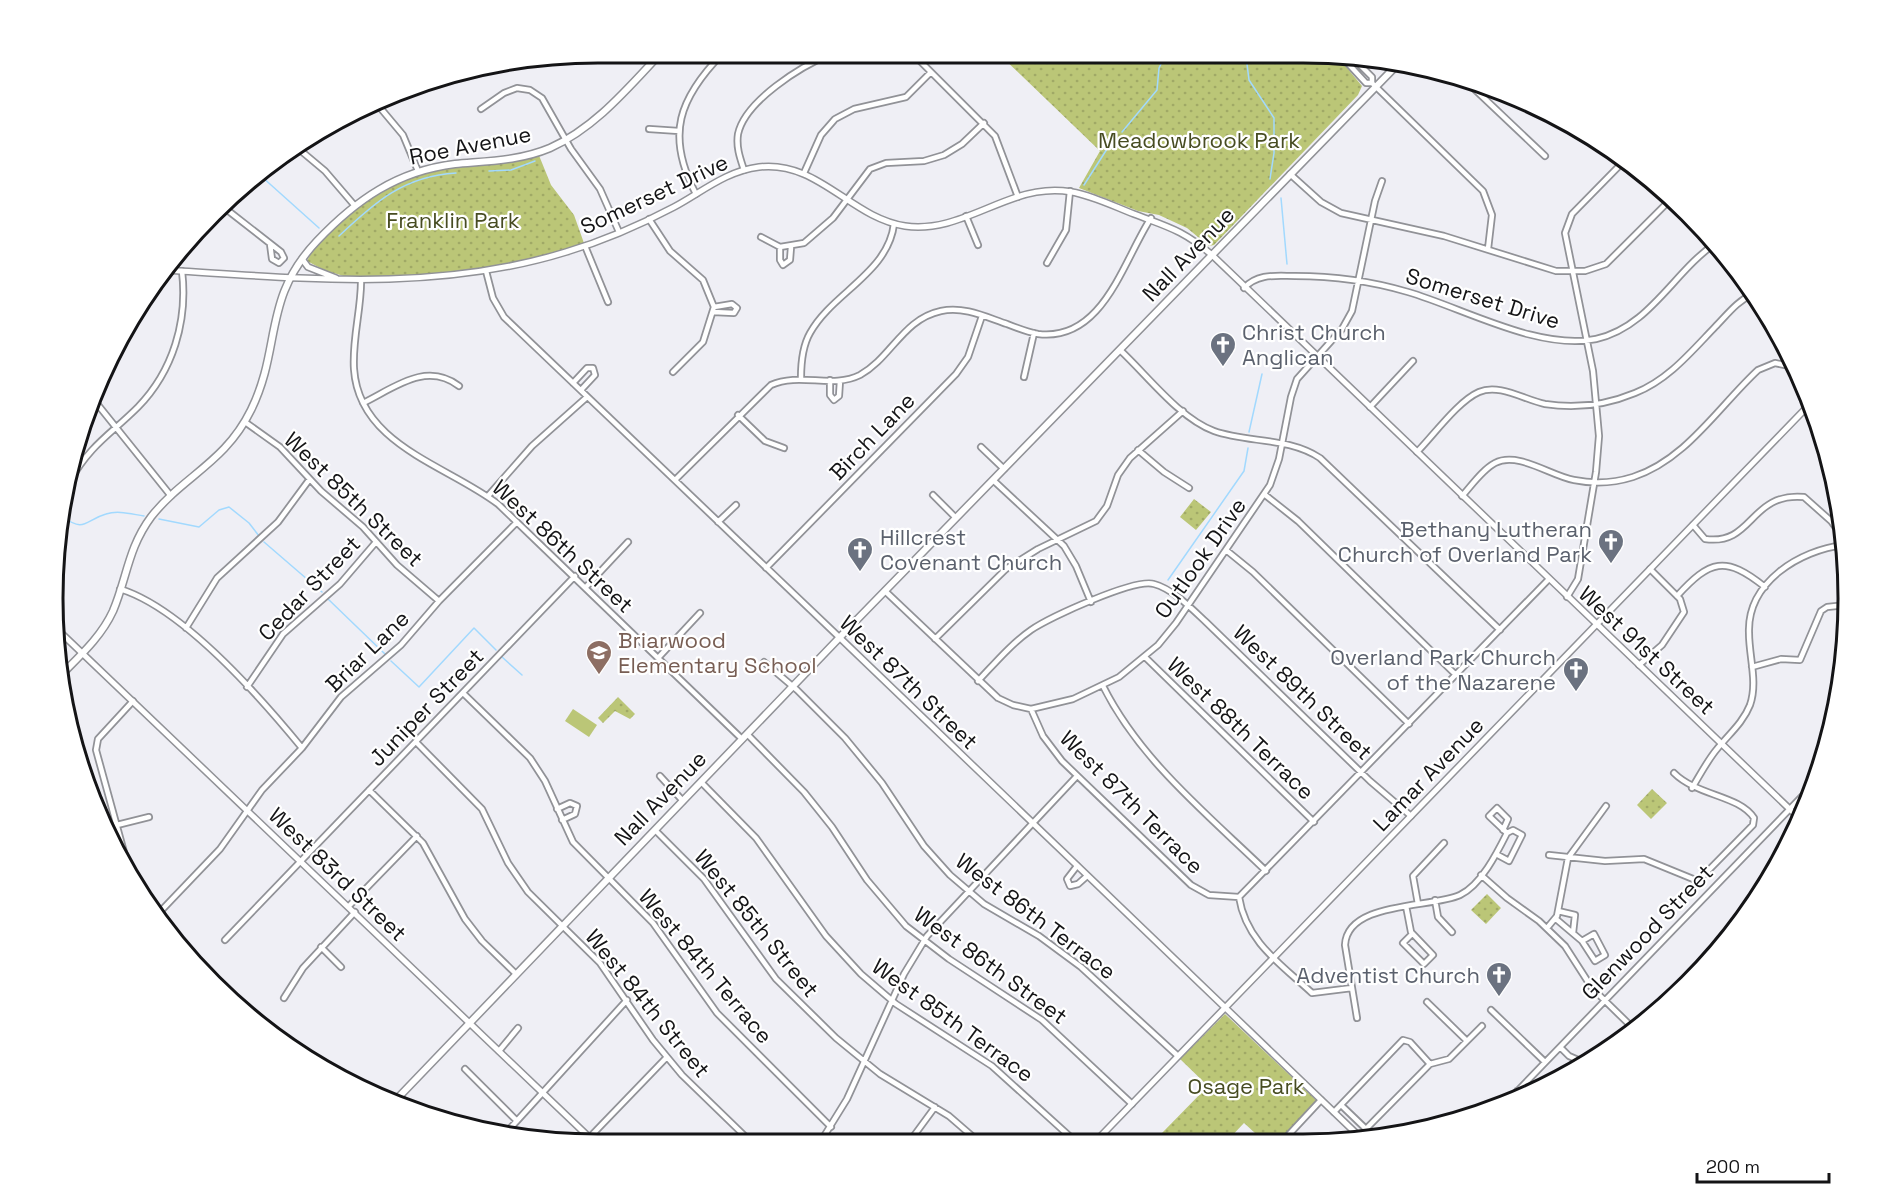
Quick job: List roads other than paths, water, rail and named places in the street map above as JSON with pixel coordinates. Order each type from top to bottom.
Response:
[{"type":"main road","name":"Roe Avenue","points":[[68,668],[108,622],[129,557],[137,539],[151,518],[171,496],[222,453],[245,422],[259,392],[274,316],[290,277],[302,259],[355,206],[381,186],[418,171],[513,159],[538,153],[567,140],[596,119],[651,63]]},
{"type":"main road","name":"Nall Avenue","points":[[400,1095],[839,638],[1390,71]]},
{"type":"street","points":[[696,194],[681,160],[679,131],[682,112],[691,91],[715,63]]},
{"type":"street","points":[[744,170],[738,142],[746,117],[782,81],[815,63]]},
{"type":"street","points":[[922,63],[984,123],[999,143],[1018,196]]},
{"type":"street","points":[[1350,65],[1366,83],[1374,85],[1483,191],[1492,216],[1488,249]]},
{"type":"street","points":[[1362,67],[1372,76],[1374,85]]},
{"type":"street","points":[[804,173],[816,143],[835,119],[854,109],[906,96],[931,72]]},
{"type":"street","points":[[481,109],[510,90],[530,90],[546,103],[567,140],[600,189],[619,232]]},
{"type":"street","points":[[1478,92],[1545,156]]},
{"type":"street","points":[[382,109],[403,135],[418,171]]},
{"type":"street","points":[[761,237],[780,247],[791,247],[814,236],[833,218],[862,177],[874,167],[886,163],[924,161],[944,155],[962,144],[984,123]]},
{"type":"street","points":[[649,129],[679,131]]},
{"type":"street","points":[[302,152],[325,171],[355,206]]},
{"type":"street","name":"Somerset Drive","points":[[176,271],[361,282],[424,279],[486,271],[585,246],[649,219],[724,177],[744,170],[781,167],[804,173],[894,224],[910,227],[938,226],[1018,196],[1049,190],[1070,191],[1096,197],[1151,218],[1188,236],[1212,255]]},
{"type":"street","points":[[1567,597],[1578,579],[1599,436],[1597,405],[1586,340],[1564,238],[1569,219],[1618,167]]},
{"type":"street","points":[[1290,174],[1313,196],[1331,208],[1488,249],[1552,270],[1571,272],[1593,270],[1606,264],[1665,205]]},
{"type":"street","name":"Outlook Drive","points":[[1032,709],[1073,699],[1103,686],[1145,657],[1166,636],[1188,606],[1264,494],[1274,476],[1293,388],[1303,370],[1348,320],[1382,181]]},
{"type":"street","points":[[1047,263],[1066,230],[1070,191]]},
{"type":"street","points":[[229,211],[270,244]]},
{"type":"street","points":[[966,216],[978,246]]},
{"type":"street","points":[[675,480],[738,415],[771,385],[784,380],[801,378],[840,381],[866,371],[907,329],[929,314],[961,310],[1034,333],[1050,334],[1071,330],[1096,312],[1151,218]]},
{"type":"street","points":[[649,219],[670,251],[703,280],[713,309],[703,342],[673,372]]},
{"type":"street","points":[[801,378],[802,355],[809,334],[881,256],[890,240],[894,224]]},
{"type":"street","points":[[585,246],[608,302]]},
{"type":"street","points":[[780,247],[780,260],[783,265],[790,260],[791,247]]},
{"type":"street","name":"Somerset Drive","points":[[1244,288],[1258,277],[1302,276],[1359,280],[1407,292],[1543,338],[1569,342],[1612,334],[1632,322],[1709,250]]},
{"type":"street","name":"West 91st Street","points":[[1212,255],[1793,812]]},
{"type":"street","points":[[302,259],[308,267],[343,280]]},
{"type":"street","points":[[79,467],[93,447],[144,400],[168,363],[181,321],[182,271]]},
{"type":"street","name":"West 87th Street","points":[[486,271],[493,298],[500,312],[1354,1131]]},
{"type":"street","name":"West 86th Street","points":[[361,282],[354,368],[363,403],[379,426],[394,441],[488,496],[518,522],[658,658],[804,792],[880,898],[923,941],[1042,1020],[1132,1104]]},
{"type":"street","points":[[1417,453],[1468,399],[1481,391],[1498,390],[1557,406],[1597,405],[1636,393],[1660,380],[1734,308],[1746,299]]},
{"type":"street","name":"Birch Lane","points":[[766,568],[956,374],[968,357],[982,316]]},
{"type":"street","points":[[1024,377],[1034,333]]},
{"type":"street","points":[[1120,350],[1196,422],[1216,432],[1305,449],[1320,458],[1500,630]]},
{"type":"street","points":[[1370,407],[1413,361]]},
{"type":"street","points":[[1462,496],[1491,466],[1503,460],[1517,461],[1560,477],[1594,482],[1621,480],[1661,464],[1680,450],[1758,370],[1775,363],[1784,364]]},
{"type":"street","points":[[573,383],[587,368],[593,368],[595,375],[581,390]]},
{"type":"street","points":[[363,403],[405,381],[422,376],[438,376],[459,386]]},
{"type":"street","points":[[830,380],[830,395],[834,400],[839,396],[840,381]]},
{"type":"street","points":[[488,496],[532,446],[587,397]]},
{"type":"street","points":[[99,406],[171,496]]},
{"type":"street","points":[[935,639],[999,574],[1022,559],[1091,525],[1101,515],[1118,475],[1138,450],[1183,411]]},
{"type":"street","name":"Lamar Avenue","points":[[1103,1134],[1804,411]]},
{"type":"street","points":[[738,415],[765,441],[784,448]]},
{"type":"street","name":"West 85th Street","points":[[245,422],[280,447],[309,480],[363,527],[403,571],[439,601]]},
{"type":"street","points":[[981,447],[1004,469]]},
{"type":"street","points":[[1138,450],[1164,472],[1189,488]]},
{"type":"street","points":[[186,628],[217,578],[278,522],[309,480]]},
{"type":"street","points":[[993,480],[1058,540],[1076,566],[1091,602]]},
{"type":"street","points":[[1264,494],[1298,521],[1456,675]]},
{"type":"street","points":[[933,495],[956,518]]},
{"type":"street","points":[[1693,525],[1705,538],[1722,539],[1742,529],[1761,508],[1778,498],[1791,496],[1804,497],[1832,522]]},
{"type":"street","points":[[718,522],[736,505]]},
{"type":"street","name":"Briar Lane","points":[[162,908],[220,849],[273,778],[302,748],[341,697],[389,657],[439,601],[518,522]]},
{"type":"street","name":"Cedar Street","points":[[247,687],[283,634],[340,584],[376,542]]},
{"type":"street","points":[[586,587],[628,542]]},
{"type":"street","points":[[1692,788],[1722,744],[1741,722],[1750,704],[1754,682],[1749,621],[1755,603],[1777,574],[1800,558],[1835,546]]},
{"type":"street","points":[[1226,550],[1253,572],[1409,724]]},
{"type":"street","points":[[1677,596],[1703,570],[1716,566],[1744,571],[1765,587]]},
{"type":"street","points":[[1639,665],[1662,645],[1682,620],[1683,605],[1650,569]]},
{"type":"street","name":"Juniper Street","points":[[225,940],[575,576]]},
{"type":"street","points":[[1352,988],[1319,994],[1312,993],[1274,958],[1251,932],[1239,897],[1549,579]]},
{"type":"street","name":"West 89th Street","points":[[978,681],[1030,631],[1053,617],[1139,583],[1154,584],[1188,606],[1362,773],[1411,816]]},
{"type":"street","points":[[120,589],[155,604],[186,628],[247,687],[302,748]]},
{"type":"street","points":[[885,591],[998,698],[1013,705],[1032,709]]},
{"type":"street","points":[[1752,667],[1781,659],[1800,660],[1821,611],[1827,607],[1838,605]]},
{"type":"street","points":[[658,658],[700,613]]},
{"type":"street","name":"West 83rd Street","points":[[64,636],[584,1134]]},
{"type":"street","name":"West 88th Terrace","points":[[1145,657],[1314,822]]},
{"type":"street","name":"West 86th Terrace","points":[[764,662],[832,724],[860,755],[924,846],[967,890],[1081,967],[1178,1056]]},
{"type":"street","points":[[1103,686],[1120,719],[1152,760],[1266,871]]},
{"type":"street","name":"West 84th Terrace","points":[[463,693],[530,758],[577,848],[653,923],[726,1023],[831,1127]]},
{"type":"street","points":[[121,841],[97,744],[105,731],[133,701]]},
{"type":"street","name":"West 87th Terrace","points":[[1032,709],[1050,746],[1077,776],[1191,885],[1209,895],[1239,897]]},
{"type":"street","name":"West 84th Street","points":[[416,742],[472,797],[489,820],[519,880],[600,963],[667,1057],[743,1134]]},
{"type":"street","points":[[1549,855],[1605,861],[1644,859],[1696,881],[1754,825],[1753,815],[1740,805],[1692,788],[1674,773]]},
{"type":"street","points":[[660,776],[683,801]]},
{"type":"street","points":[[826,1134],[923,941],[967,890],[1077,776]]},
{"type":"street","name":"West 85th Terrace","points":[[701,782],[756,838],[839,952],[892,1000],[992,1066],[1067,1134]]},
{"type":"street","points":[[369,790],[417,836],[433,859],[465,920],[482,941],[516,974]]},
{"type":"street","name":"Glenwood Street","points":[[1521,1087],[1798,801]]},
{"type":"street","points":[[557,809],[570,803],[577,806],[575,814],[562,820]]},
{"type":"street","points":[[1547,928],[1556,919],[1568,858],[1605,806]]},
{"type":"street","points":[[1357,1018],[1345,945],[1347,935],[1368,915],[1460,895],[1481,874],[1496,854],[1505,832],[1508,819],[1497,808],[1489,816],[1505,832]]},
{"type":"street","points":[[117,825],[149,817]]},
{"type":"street","name":"West 85th Street","points":[[655,830],[704,879],[761,961],[781,985],[864,1062],[935,1107],[969,1134]]},
{"type":"street","points":[[1496,854],[1509,861],[1522,835],[1513,830],[1505,832]]},
{"type":"street","points":[[349,906],[417,836]]},
{"type":"street","points":[[1418,904],[1413,876],[1444,843]]},
{"type":"street","points":[[1736,843],[1746,854]]},
{"type":"street","points":[[1077,866],[1067,883],[1074,886],[1087,876]]},
{"type":"street","points":[[1481,874],[1507,898],[1547,928],[1569,950],[1592,988],[1628,1023]]},
{"type":"street","points":[[1435,900],[1438,917],[1452,932]]},
{"type":"street","points":[[1406,906],[1412,934],[1433,955],[1424,964],[1403,943],[1412,934]]},
{"type":"street","points":[[1558,911],[1575,915],[1573,933]]},
{"type":"street","points":[[284,998],[303,968],[355,912]]},
{"type":"street","points":[[1556,919],[1582,941],[1595,961],[1605,955],[1594,934],[1582,941]]},
{"type":"street","points":[[321,947],[341,967]]},
{"type":"street","points":[[512,1127],[627,1000]]},
{"type":"street","points":[[1427,1002],[1467,1041]]},
{"type":"street","points":[[1491,1010],[1545,1062]]},
{"type":"street","points":[[1341,1105],[1366,1129],[1430,1064],[1449,1059],[1482,1026]]},
{"type":"street","points":[[499,1051],[518,1028]]},
{"type":"street","points":[[1334,1112],[1403,1040],[1410,1042],[1430,1064]]},
{"type":"street","points":[[1560,1047],[1575,1059]]},
{"type":"street","points":[[595,1134],[667,1057]]},
{"type":"street","points":[[465,1069],[517,1121]]},
{"type":"street","points":[[1289,1134],[1321,1100]]},
{"type":"street","points":[[916,1134],[935,1107]]},
{"type":"waterway","points":[[1122,132],[1157,90],[1162,63]]},
{"type":"waterway","points":[[1247,63],[1249,80],[1274,118],[1274,153],[1270,179]]},
{"type":"waterway","points":[[1084,185],[1107,149]]},
{"type":"waterway","points":[[489,171],[511,170],[535,161]]},
{"type":"waterway","points":[[339,236],[378,202],[406,185],[421,179],[456,173]]},
{"type":"waterway","points":[[265,180],[319,228]]},
{"type":"waterway","points":[[1281,198],[1287,264]]},
{"type":"waterway","points":[[1249,432],[1262,374]]},
{"type":"waterway","points":[[1168,580],[1244,471],[1248,448]]},
{"type":"waterway","points":[[159,519],[199,527],[219,510],[229,507],[249,523],[259,536]]},
{"type":"waterway","points":[[69,521],[81,525],[115,512],[144,516]]},
{"type":"waterway","points":[[264,542],[322,592]]},
{"type":"waterway","points":[[328,599],[385,654]]},
{"type":"waterway","points":[[391,661],[419,687],[474,628],[496,650]]},
{"type":"waterway","points":[[502,657],[522,675]]},
{"type":"place","name":"Christ Church Anglican","points":[[1223,368]]},
{"type":"place","name":"Bethany Lutheran Church of Overland Park","points":[[1611,565]]},
{"type":"place","name":"Hillcrest Covenant Church","points":[[860,573]]},
{"type":"place","name":"Briarwood Elementary School","points":[[599,676]]},
{"type":"place","name":"Overland Park Church of the Nazarene","points":[[1576,693]]},
{"type":"place","name":"Adventist Church","points":[[1499,998]]},
{"type":"park label","name":"Meadowbrook Park","points":[[1199,140]]},
{"type":"park label","name":"Franklin Park","points":[[453,220]]},
{"type":"park label","name":"Osage Park","points":[[1246,1086]]}]
